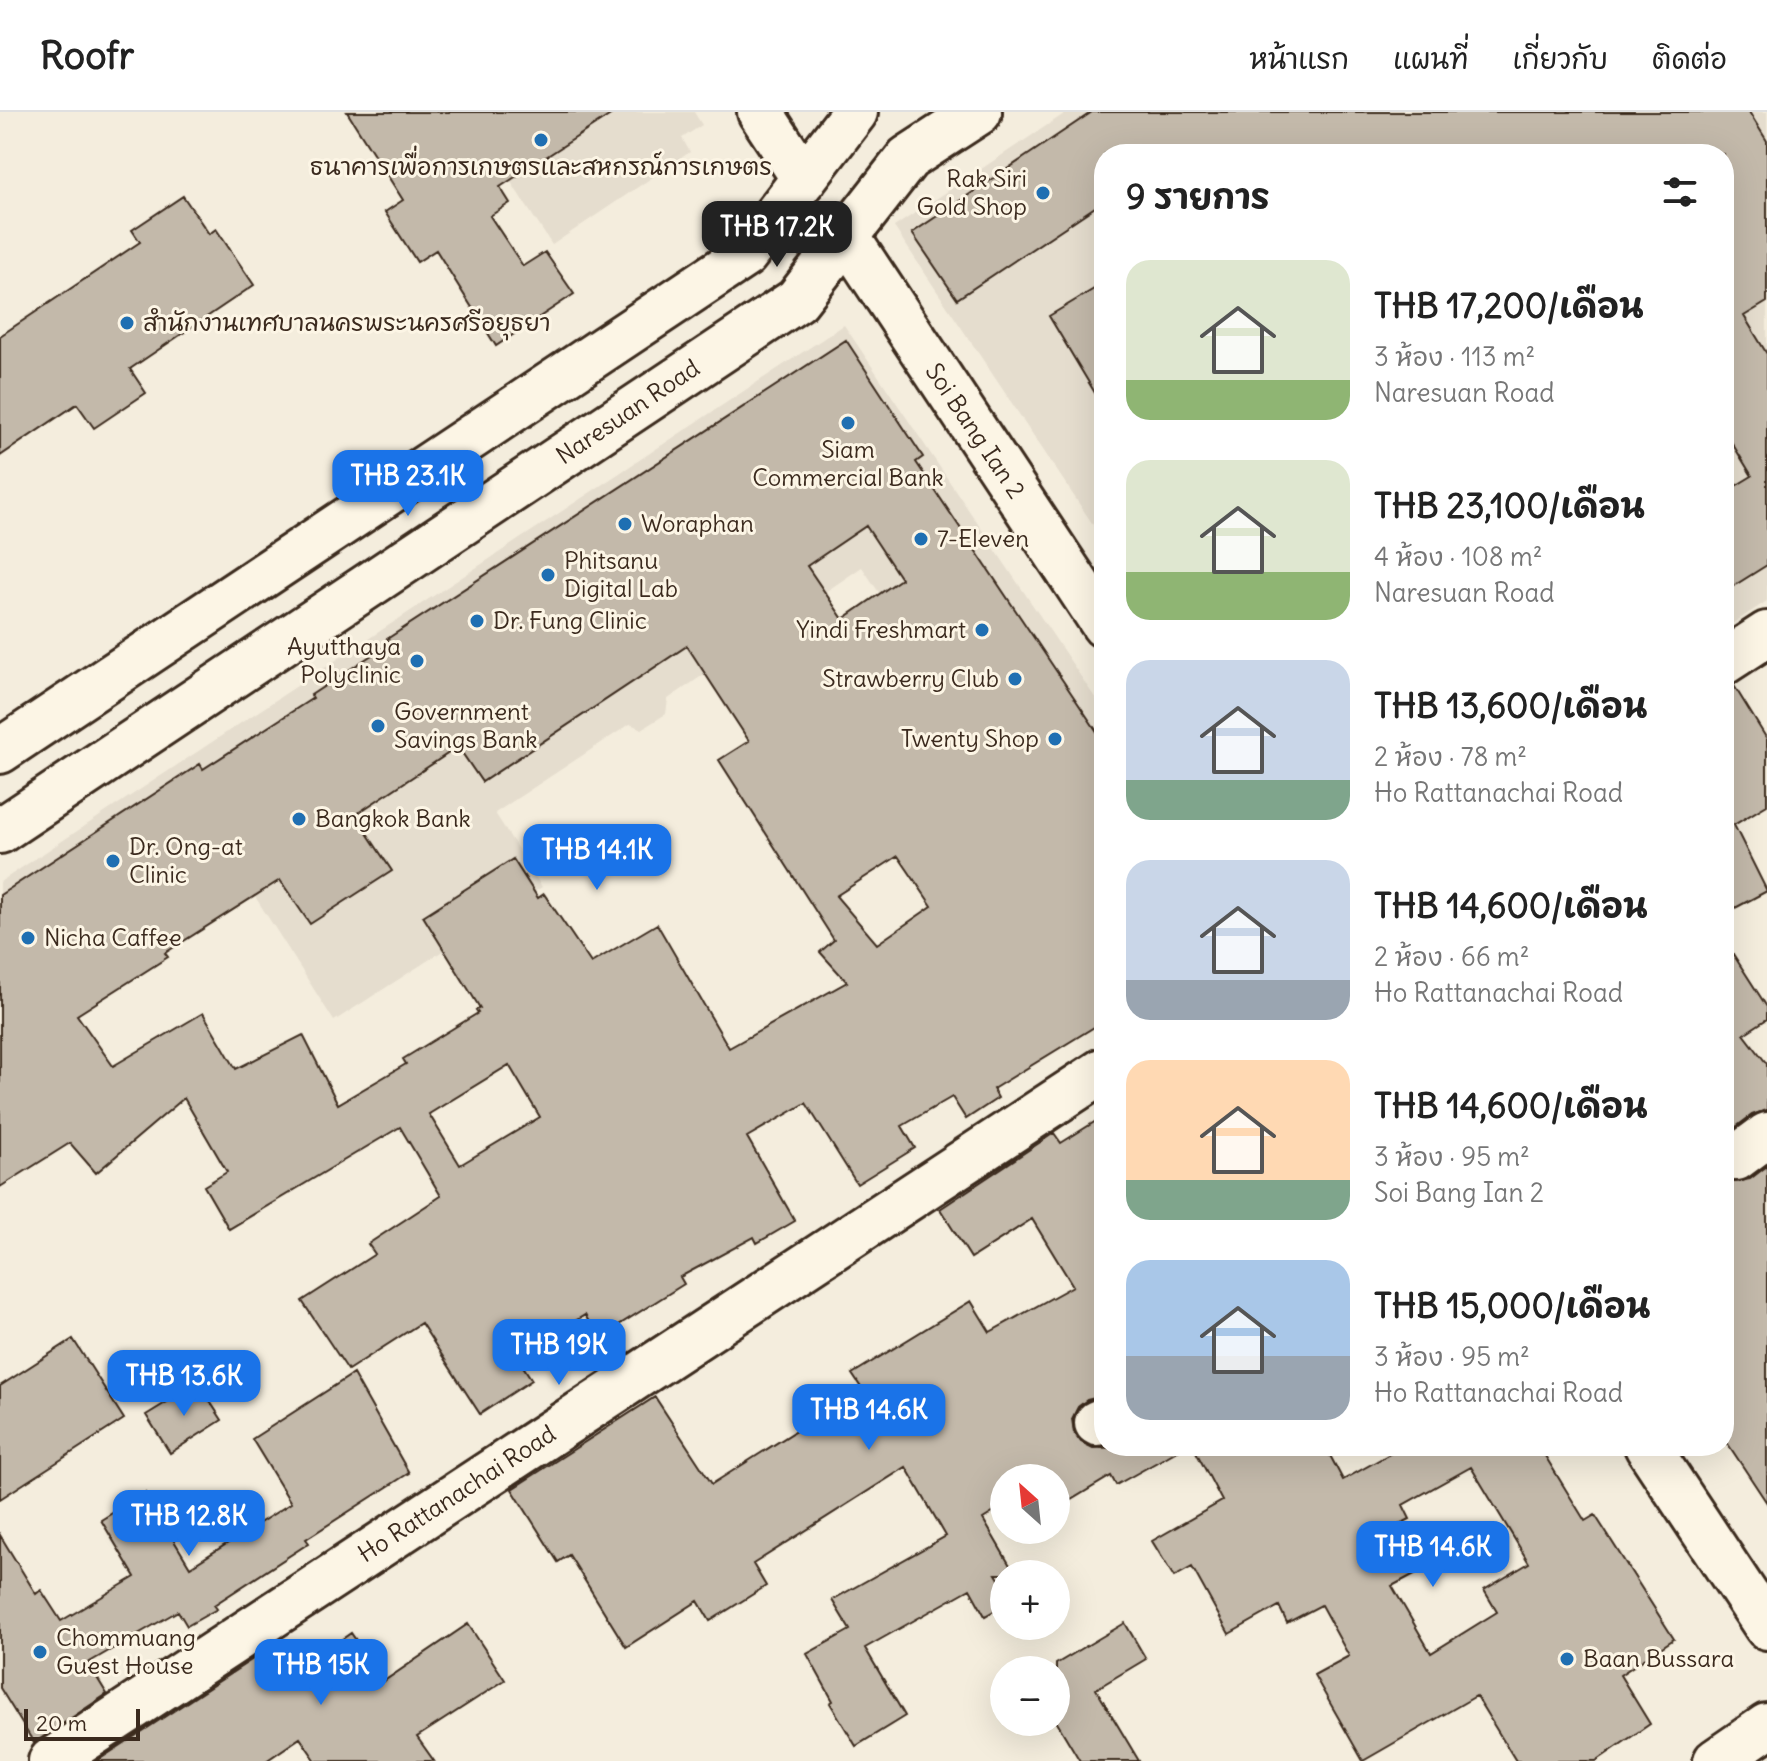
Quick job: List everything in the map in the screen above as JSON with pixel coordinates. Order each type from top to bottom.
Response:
[{"type":"street","points":[[760,112],[804,179]]},
{"type":"street","points":[[0,751],[745,255],[855,112]]},
{"type":"street","name":"Naresuan Road","points":[[0,831],[797,300],[908,158],[979,112]]},
{"type":"street","name":"Soi Bang Ian 2","points":[[847,237],[1094,610]]},
{"type":"street","points":[[440,458],[476,514]]},
{"type":"street","points":[[1734,655],[1767,634]]},
{"type":"street","name":"Ho Rattanachai Road","points":[[51,1761],[1094,1077]]},
{"type":"street","points":[[1734,1158],[1767,1135]]},
{"type":"street","points":[[1654,1456],[1767,1627]]},
{"type":"street","points":[[1716,1761],[1767,1726]]},
{"type":"shaded area","points":[[465,112],[694,112],[702,125],[682,138],[690,152],[552,245]]},
{"type":"shaded area","points":[[1067,112],[1767,112],[1767,601],[1734,622],[1734,144],[1094,144],[1094,526],[894,227]]},
{"type":"shaded area","points":[[844,325],[1094,696],[1094,744],[1017,799],[862,567],[668,699],[666,714],[642,729],[630,724],[495,813],[542,887],[334,1021],[230,857],[0,1004],[0,882]]},
{"type":"building","points":[[347,112],[615,112],[500,187],[510,203],[490,216],[523,266],[545,252],[574,294],[496,346],[436,250],[417,262],[385,212],[403,200]]},
{"type":"building","points":[[1092,112],[1749,112],[1767,141],[1767,302],[1744,316],[1767,354],[1767,565],[1734,586],[1734,487],[1752,476],[1734,446],[1734,144],[1094,144],[1094,208],[957,299],[912,233]]},
{"type":"building","name":"สำนักงานเทศบาลนครพระนครศรีอยุธยา","points":[[183,196],[209,234],[216,229],[254,285],[130,369],[146,393],[94,428],[77,404],[0,456],[0,336],[140,242],[132,230]]},
{"type":"building","points":[[1094,289],[1094,391],[1049,316]]},
{"type":"building","points":[[846,340],[923,457],[916,462],[1094,727],[1094,1027],[993,1089],[998,1098],[966,1119],[952,1097],[902,1126],[915,1148],[857,1184],[806,1103],[747,1137],[795,1221],[757,1243],[754,1237],[680,1277],[684,1284],[598,1338],[585,1315],[517,1357],[532,1380],[480,1414],[421,1323],[348,1370],[302,1301],[375,1254],[368,1244],[441,1196],[400,1127],[229,1229],[204,1186],[227,1172],[184,1098],[96,1173],[70,1143],[0,1187],[0,895],[200,764],[203,769],[313,698],[311,695],[390,643],[387,639]],"holes":[[[866,526],[901,579],[843,619],[807,566]],[[687,646],[749,741],[719,760],[834,940],[820,952],[847,982],[729,1048],[657,924],[591,963],[544,894],[538,898],[513,859],[423,916],[480,1008],[476,1010],[478,1013],[403,1059],[406,1064],[338,1104],[303,1035],[236,1069],[203,1013],[113,1066],[77,1015],[168,957],[165,953],[280,880],[310,924],[392,871],[355,815],[458,747],[482,782]],[[898,856],[932,906],[877,944],[836,896]],[[509,1065],[540,1117],[460,1165],[429,1114]]]},
{"type":"building","points":[[1734,686],[1767,739],[1767,805],[1734,825]]},
{"type":"building","points":[[1734,825],[1767,891],[1734,909]]},
{"type":"building","points":[[1734,956],[1767,1007],[1767,1019],[1744,1034],[1767,1064],[1767,1110],[1752,1115],[1734,1128]]},
{"type":"building","points":[[1094,1122],[1094,1398],[1078,1407],[1072,1419],[1074,1432],[1081,1442],[1094,1448],[1094,1456],[1168,1456],[1116,1485],[1111,1476],[1070,1501],[1070,1464],[990,1464],[990,1515],[983,1519],[990,1531],[990,1544],[998,1544],[1007,1560],[990,1560],[990,1613],[985,1616],[970,1589],[865,1648],[905,1716],[856,1746],[830,1703],[833,1701],[807,1654],[850,1630],[832,1600],[946,1536],[906,1467],[753,1564],[766,1586],[710,1621],[698,1601],[626,1647],[569,1555],[558,1562],[512,1489],[655,1397],[712,1484],[862,1389],[852,1374],[971,1301],[990,1332],[1073,1286],[1032,1219],[971,1258],[940,1209],[1054,1133],[1061,1143]]},
{"type":"building","points":[[1767,1166],[1767,1503],[1734,1453],[1734,1181],[1750,1179]]},
{"type":"building","points":[[73,1339],[124,1419],[0,1499],[0,1386]]},
{"type":"building","points":[[353,1374],[409,1473],[306,1539],[309,1543],[214,1605],[217,1609],[187,1626],[178,1611],[88,1663],[107,1694],[34,1743],[0,1688],[0,1535],[36,1594],[41,1590],[61,1621],[135,1577],[101,1520],[145,1493],[190,1567],[291,1503],[252,1439]]},
{"type":"building","points":[[198,1383],[222,1420],[170,1453],[146,1415]]},
{"type":"building","points":[[1198,1456],[1330,1456],[1343,1480],[1386,1456],[1545,1456],[1585,1521],[1595,1515],[1674,1639],[1620,1675],[1650,1724],[1596,1761],[1516,1761],[1476,1696],[1363,1761],[1314,1675],[1349,1656],[1321,1605],[1287,1623],[1279,1606],[1229,1634],[1192,1567],[1174,1577],[1152,1541],[1222,1501]],"holes":[[[1471,1467],[1529,1563],[1484,1590],[1497,1612],[1431,1653],[1392,1586],[1422,1570],[1398,1525],[1410,1519],[1403,1505]]]},
{"type":"building","points":[[1125,1623],[1146,1659],[1096,1689],[1139,1761],[1080,1761],[1065,1736],[1070,1736],[1069,1656]]},
{"type":"building","points":[[468,1624],[505,1680],[417,1737],[434,1761],[316,1761],[300,1738],[266,1761],[97,1761],[279,1642],[298,1670],[351,1633],[384,1681]]},
{"type":"place","name":"ธนาคารเพื่อการเกษตรและสหกรณ์การเกษตร","points":[[541,140]]},
{"type":"place","name":"Rak Siri Gold Shop","points":[[1043,193]]},
{"type":"place","name":"สำนักงานเทศบาลนครพระนครศรีอยุธยา","points":[[127,323]]},
{"type":"place","name":"Siam Commercial Bank","points":[[848,423]]},
{"type":"place","name":"Woraphan","points":[[625,524]]},
{"type":"place","name":"7-Eleven","points":[[921,539]]},
{"type":"place","name":"Phitsanu Digital Lab","points":[[548,575]]},
{"type":"place","name":"Dr. Fung Clinic","points":[[477,621]]},
{"type":"place","name":"Yindi Freshmart","points":[[982,630]]},
{"type":"place","name":"Ayutthaya Polyclinic","points":[[417,661]]},
{"type":"place","name":"Strawberry Club","points":[[1015,679]]},
{"type":"place","name":"Government Savings Bank","points":[[378,726]]},
{"type":"place","name":"Twenty Shop","points":[[1055,739]]},
{"type":"place","name":"Bangkok Bank","points":[[299,819]]},
{"type":"place","name":"Dr. Ong-at Clinic","points":[[113,861]]},
{"type":"place","name":"Nicha Caffee","points":[[28,938]]},
{"type":"place","name":"Chommuang Guest House","points":[[40,1652]]},
{"type":"place","name":"Baan Bussara","points":[[1567,1659]]}]
